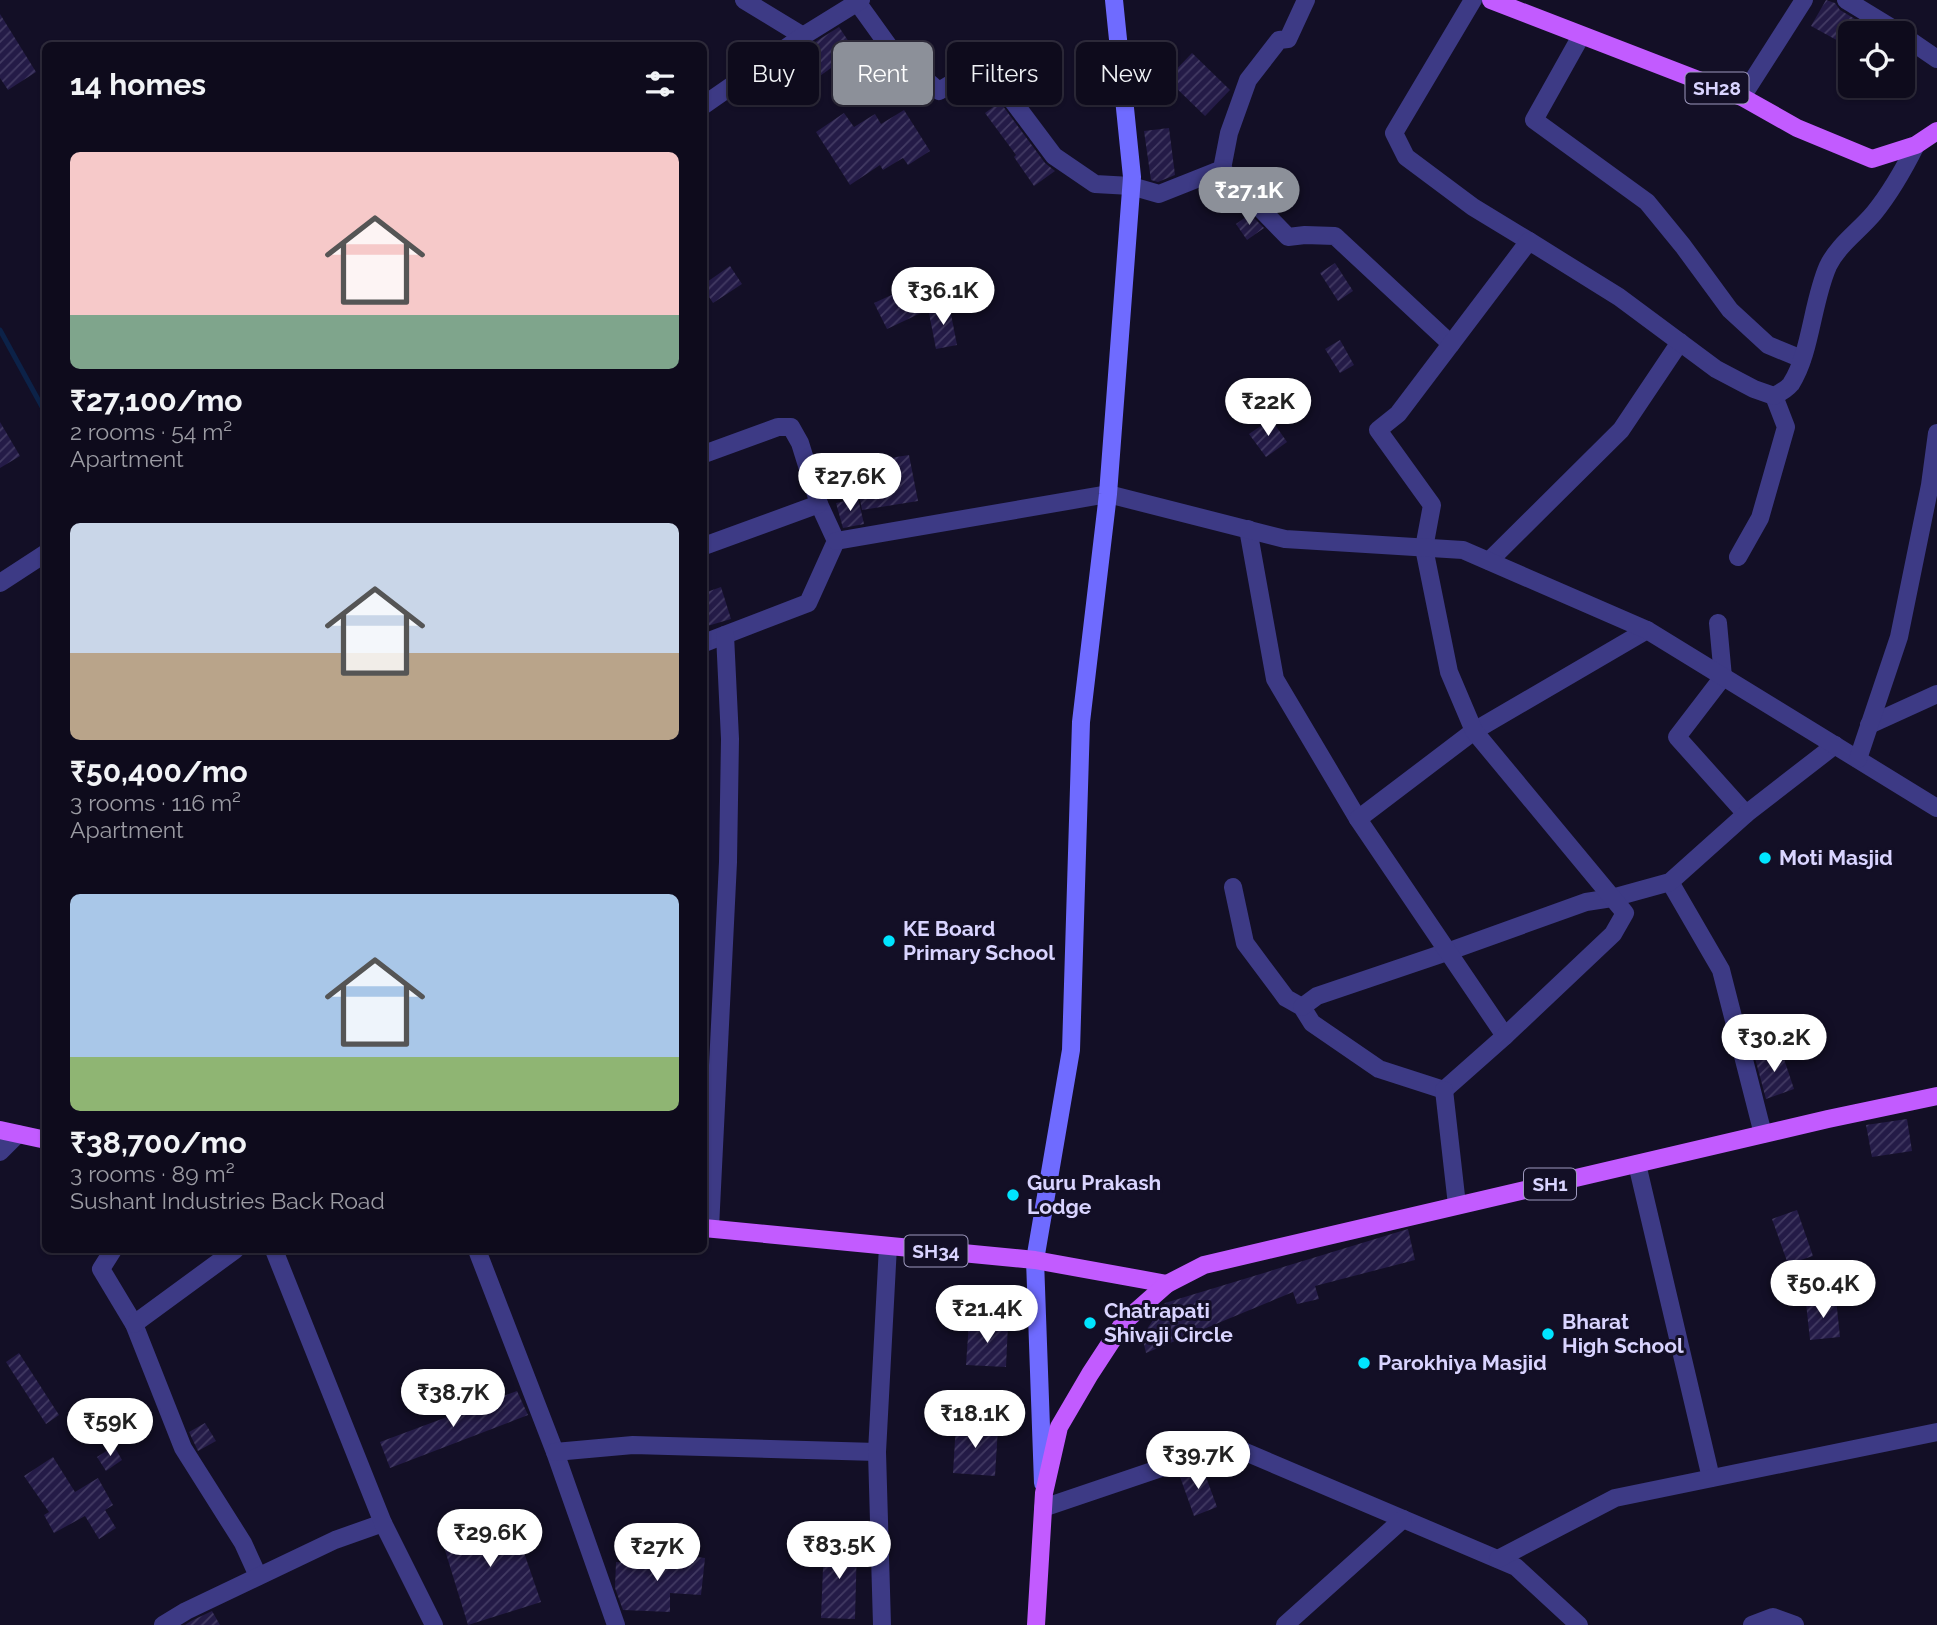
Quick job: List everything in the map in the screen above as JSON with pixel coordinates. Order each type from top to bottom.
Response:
[{"type":"main road","points":[[1043,1500],[1035,1260],[1072,1050],[1081,722],[1108,494],[1132,177],[1114,0]]},
{"type":"main road","name":"SH28","points":[[1491,0],[1742,97],[1797,128],[1872,159],[1916,145],[1937,131]]},
{"type":"main road","name":"SH1","points":[[1036,1625],[1043,1500],[1059,1427],[1124,1322],[1167,1284],[1203,1265],[1937,1096]]},
{"type":"main road","points":[[0,1130],[42,1139]]},
{"type":"main road","name":"SH34","points":[[707,1228],[1035,1260],[1167,1284]]},
{"type":"street","points":[[744,0],[803,36]]},
{"type":"street","points":[[1222,169],[1229,133],[1248,80],[1279,40],[1288,39],[1306,0]]},
{"type":"street","points":[[1473,0],[1394,133],[1406,158],[1473,207],[1619,297],[1716,369],[1774,396],[1786,427],[1760,518],[1738,557]]},
{"type":"street","points":[[1742,97],[1804,0]]},
{"type":"street","points":[[1846,0],[1880,21]]},
{"type":"street","points":[[707,103],[803,36],[859,1],[893,52],[939,90],[969,73],[990,72],[1054,156],[1095,184],[1131,187],[1159,194],[1222,169]]},
{"type":"street","points":[[1581,36],[1534,120],[1647,202],[1730,310],[1768,345],[1802,359]]},
{"type":"street","points":[[1915,44],[1937,59]]},
{"type":"street","points":[[1774,396],[1790,386],[1802,359],[1819,289],[1830,263],[1873,214],[1903,171],[1916,145]]},
{"type":"street","points":[[1222,169],[1287,237],[1335,236],[1451,344]]},
{"type":"street","points":[[1444,1090],[1506,1036],[1613,934],[1625,913],[1474,730],[1449,673],[1424,548],[1433,505],[1378,430],[1398,414],[1529,241]]},
{"type":"street","points":[[1489,561],[1621,430],[1680,342]]},
{"type":"street","points":[[707,453],[778,427],[791,427],[800,443],[820,504],[836,541],[808,603],[707,642]]},
{"type":"street","points":[[1858,759],[1899,636],[1930,485],[1937,433]]},
{"type":"street","points":[[836,541],[1108,494],[1285,539],[1463,550],[1647,630],[1937,808]]},
{"type":"street","points":[[707,545],[820,504]]},
{"type":"street","points":[[1248,529],[1275,679],[1358,818],[1506,1036]]},
{"type":"street","points":[[2,575],[42,555]]},
{"type":"street","points":[[1718,623],[1723,677],[1677,737],[1746,814]]},
{"type":"street","points":[[1358,818],[1474,730],[1647,630]]},
{"type":"street","points":[[707,1228],[729,862],[730,739],[725,635]]},
{"type":"street","points":[[1869,725],[1937,694]]},
{"type":"street","points":[[1302,1007],[1317,996],[1586,902],[1612,898],[1670,882],[1746,814],[1835,745]]},
{"type":"street","points":[[1670,882],[1721,970],[1763,1134]]},
{"type":"street","points":[[1233,887],[1245,943],[1286,998],[1302,1007],[1312,1023],[1379,1069],[1444,1090]]},
{"type":"street","points":[[1444,1090],[1457,1206]]},
{"type":"street","points":[[0,1152],[18,1134]]},
{"type":"street","points":[[1637,1164],[1711,1478]]},
{"type":"street","points":[[882,1625],[877,1452],[888,1246]]},
{"type":"street","points":[[111,1253],[101,1269],[134,1324],[183,1448],[243,1543],[258,1576]]},
{"type":"street","points":[[134,1324],[231,1253]]},
{"type":"street","points":[[275,1253],[383,1523],[434,1625]]},
{"type":"street","points":[[478,1253],[555,1452],[616,1625]]},
{"type":"street","points":[[1498,1559],[1615,1498],[1937,1432]]},
{"type":"street","points":[[555,1452],[633,1445],[877,1452]]},
{"type":"street","points":[[1043,1500],[1229,1445],[1516,1567],[1579,1625]]},
{"type":"street","points":[[1289,1624],[1403,1519]]},
{"type":"street","points":[[163,1625],[186,1611],[335,1540],[383,1523]]},
{"type":"street","points":[[1752,1625],[1773,1617],[1795,1625]]},
{"type":"building","points":[[1826,0],[1835,3],[1840,10],[1855,19],[1838,21],[1838,41],[1811,26]]},
{"type":"building","points":[[0,14],[36,72],[8,90],[0,78]]},
{"type":"building","points":[[839,27],[849,42],[833,42],[833,67],[819,77],[819,42],[815,42]]},
{"type":"building","points":[[1192,53],[1230,90],[1205,116],[1176,88],[1176,70]]},
{"type":"building","points":[[996,105],[1002,105],[1045,163],[1055,171],[1034,186],[1014,157],[1016,155],[985,113]]},
{"type":"building","points":[[904,110],[930,151],[908,165],[903,158],[883,170],[880,165],[850,185],[816,132],[844,113],[854,127],[875,114],[881,124]]},
{"type":"building","points":[[1169,128],[1175,175],[1158,182],[1151,180],[1144,131]]},
{"type":"building","points":[[1250,214],[1264,228],[1247,240],[1236,224]]},
{"type":"building","points":[[1335,263],[1353,291],[1338,301],[1320,273]]},
{"type":"building","points":[[730,266],[742,284],[713,303],[707,294],[707,282]]},
{"type":"building","points":[[909,287],[921,313],[887,329],[874,303]]},
{"type":"building","points":[[949,304],[957,345],[936,349],[928,308]]},
{"type":"building","points":[[1340,340],[1354,365],[1340,373],[1325,349]]},
{"type":"building","points":[[1271,419],[1287,442],[1266,457],[1249,434]]},
{"type":"building","points":[[0,422],[20,456],[0,468]]},
{"type":"building","points":[[909,455],[918,501],[862,510],[853,464]]},
{"type":"building","points":[[858,498],[864,524],[843,528],[836,503]]},
{"type":"building","points":[[721,587],[731,619],[707,626],[707,592]]},
{"type":"building","points":[[1781,1050],[1794,1089],[1766,1099],[1755,1058]]},
{"type":"building","points":[[1907,1119],[1912,1151],[1872,1157],[1866,1125]]},
{"type":"building","points":[[1797,1210],[1813,1256],[1788,1264],[1772,1219]]},
{"type":"building","points":[[1408,1229],[1415,1260],[1315,1286],[1319,1299],[1297,1304],[1293,1292],[1146,1353],[1142,1336],[1165,1303]]},
{"type":"building","points":[[1836,1299],[1840,1337],[1810,1340],[1806,1303]]},
{"type":"building","points":[[969,1322],[1008,1324],[1006,1367],[966,1365]]},
{"type":"building","points":[[19,1353],[59,1415],[46,1424],[6,1362]]},
{"type":"building","points":[[517,1391],[528,1415],[390,1468],[380,1442]]},
{"type":"building","points":[[205,1423],[216,1441],[198,1451],[189,1432]]},
{"type":"building","points":[[956,1424],[998,1428],[995,1476],[953,1473]]},
{"type":"building","points":[[114,1446],[122,1460],[106,1471],[97,1457]]},
{"type":"building","points":[[53,1457],[75,1492],[98,1478],[113,1505],[105,1510],[116,1528],[99,1539],[85,1516],[54,1533],[44,1515],[49,1512],[24,1476]]},
{"type":"building","points":[[1202,1466],[1217,1507],[1194,1516],[1179,1474]]},
{"type":"building","points":[[510,1512],[541,1602],[468,1625],[440,1534]]},
{"type":"building","points":[[824,1543],[857,1544],[855,1619],[821,1618]]},
{"type":"building","points":[[681,1555],[705,1558],[701,1595],[670,1593],[670,1612],[623,1610],[615,1588],[616,1562],[680,1564]]},
{"type":"building","points":[[212,1611],[220,1625],[185,1625],[191,1621]]},
{"type":"waterway","points":[[0,330],[42,407]]},
{"type":"place","name":"Moti Masjid","points":[[1765,858]]},
{"type":"place","name":"KE Board Primary School","points":[[889,941]]},
{"type":"place","name":"Guru Prakash Lodge","points":[[1013,1195]]},
{"type":"place","name":"Chatrapati Shivaji Circle","points":[[1090,1323]]},
{"type":"place","name":"Bharat High School","points":[[1548,1334]]},
{"type":"place","name":"Parokhiya Masjid","points":[[1364,1363]]}]
